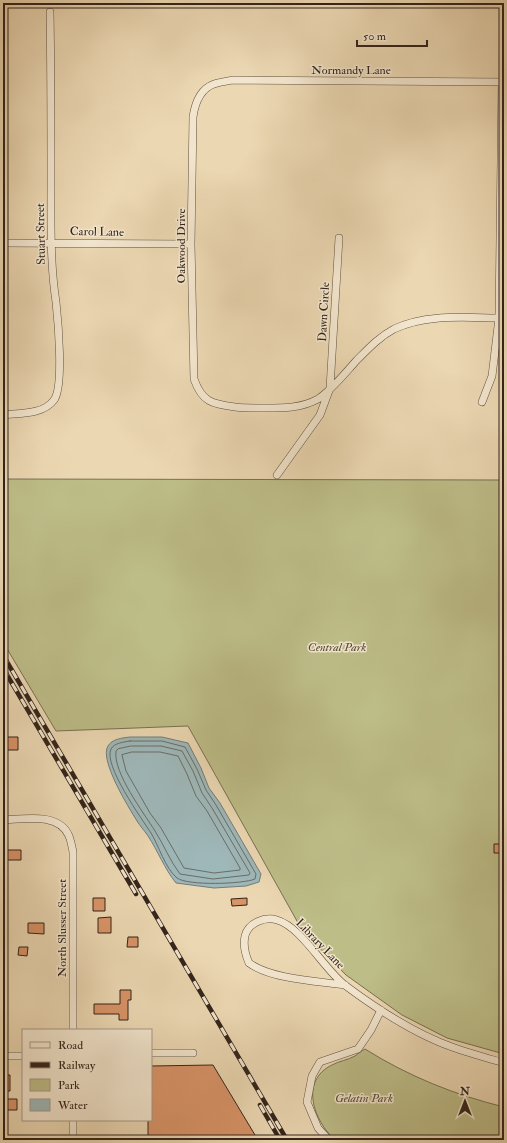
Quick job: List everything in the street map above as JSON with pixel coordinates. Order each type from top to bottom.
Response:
[{"type":"street","name":"Stuart Street","points":[[3,415],[39,411],[54,400],[59,386],[57,319],[53,286],[51,242],[50,12]]},
{"type":"street","name":"Normandy Lane","points":[[202,93],[214,84],[233,80],[503,82]]},
{"type":"street","points":[[482,402],[492,376],[502,318],[503,82]]},
{"type":"street","name":"Oakwood Drive","points":[[202,93],[197,99],[192,117],[191,244],[194,379],[198,390],[204,398],[223,406],[238,408],[287,408],[305,405],[319,398],[330,388]]},
{"type":"street","name":"Dawn Circle","points":[[330,388],[339,238]]},
{"type":"street","name":"Carol Lane","points":[[3,243],[51,242],[191,244]]},
{"type":"street","points":[[277,475],[320,415],[330,388],[372,344],[393,330],[418,320],[446,318],[502,318]]},
{"type":"street","name":"North Slusser Street","points":[[3,820],[42,819],[54,822],[64,828],[70,836],[73,852],[73,1029]]},
{"type":"street","name":"Library Lane","points":[[345,985],[270,974],[257,969],[248,962],[244,945],[245,935],[250,927],[257,921],[266,919],[276,920],[290,926],[345,985],[381,1010],[451,1047],[504,1063]]},
{"type":"street","points":[[329,1140],[318,1128],[307,1102],[312,1076],[320,1062],[358,1049],[371,1030],[381,1010]]},
{"type":"street","points":[[152,1053],[193,1053]]},
{"type":"street","points":[[3,1056],[22,1056]]},
{"type":"street","points":[[73,1121],[73,1140]]},
{"type":"green space","name":"Central Park","points":[[3,479],[504,480],[504,1054],[447,1038],[402,1015],[346,975],[302,930],[188,726],[56,731],[3,642]]},
{"type":"green space","name":"Gelatin Park","points":[[365,1049],[398,1068],[432,1084],[468,1097],[504,1107],[504,1140],[335,1140],[327,1132],[316,1112],[313,1101],[313,1091],[316,1081],[322,1072],[332,1065],[355,1056]]},
{"type":"water","points":[[130,737],[162,737],[188,743],[201,768],[209,788],[220,803],[261,874],[259,882],[246,886],[214,888],[176,883],[152,842],[128,806],[111,772],[106,753],[108,746],[118,739]]},
{"type":"building","points":[[7,737],[18,737],[18,750],[7,750]]},
{"type":"building","points":[[494,844],[504,844],[504,853],[494,853]]},
{"type":"building","points":[[7,850],[21,850],[21,860],[7,860]]},
{"type":"building","points":[[93,898],[105,898],[105,911],[93,911]]},
{"type":"building","points":[[247,898],[247,905],[232,906],[231,899]]},
{"type":"building","points":[[111,917],[111,933],[98,933],[98,918]]},
{"type":"building","points":[[28,923],[44,923],[44,934],[28,933]]},
{"type":"building","points":[[128,937],[138,937],[138,947],[127,947]]},
{"type":"building","points":[[19,947],[28,947],[27,956],[18,955]]},
{"type":"building","points":[[120,990],[131,990],[131,1000],[128,1000],[128,1020],[119,1020],[119,1014],[94,1014],[94,1004],[120,1004]]},
{"type":"building","points":[[213,1065],[258,1140],[148,1140],[148,1121],[152,1121],[152,1066]]},
{"type":"building","points":[[3,1075],[10,1075],[10,1091],[3,1091]]},
{"type":"building","points":[[6,1099],[17,1099],[17,1110],[6,1110]]},
{"type":"railway","points":[[3,655],[287,1140]]},
{"type":"railway","points":[[3,668],[136,894]]},
{"type":"railway","points":[[260,1105],[280,1140]]}]
